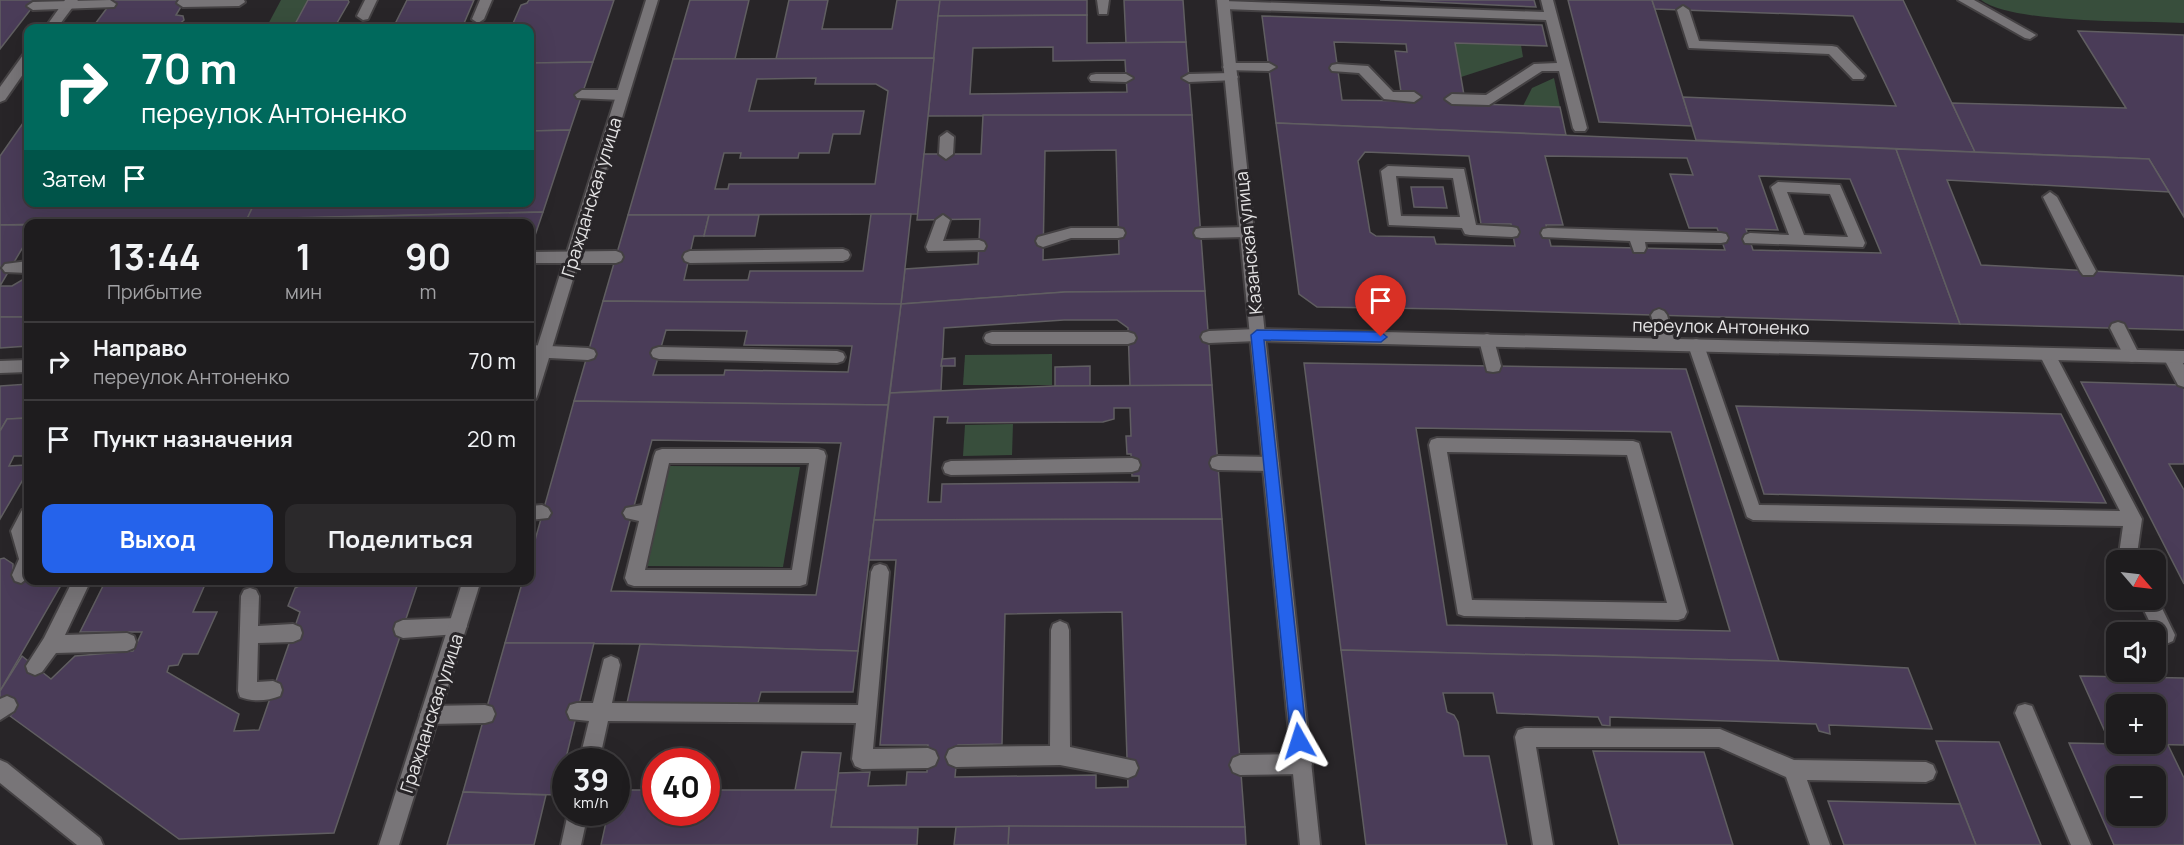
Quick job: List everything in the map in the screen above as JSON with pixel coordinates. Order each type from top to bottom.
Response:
[{"type":"street","points":[[363,16],[370,0]]},
{"type":"street","points":[[478,19],[486,0]]},
{"type":"street","name":"Гражданская улица","points":[[536,351],[572,257],[652,0]]},
{"type":"street","points":[[1547,0],[1580,128]]},
{"type":"street","points":[[1964,0],[2030,35]]},
{"type":"street","points":[[183,3],[239,2]]},
{"type":"street","points":[[1224,2],[1332,4],[1551,16]]},
{"type":"street","name":"Казанская улица","points":[[1224,2],[1310,845]]},
{"type":"street","points":[[54,24],[70,3]]},
{"type":"street","points":[[33,6],[70,3],[110,4]]},
{"type":"street","points":[[1683,10],[1694,45],[1832,50],[1858,76]]},
{"type":"street","points":[[0,97],[24,64]]},
{"type":"street","points":[[1189,78],[1269,67]]},
{"type":"street","points":[[1452,99],[1489,100],[1539,67],[1565,67]]},
{"type":"street","points":[[1337,68],[1363,69],[1389,96],[1414,97]]},
{"type":"street","points":[[1096,78],[1126,78]]},
{"type":"street","points":[[582,95],[622,95]]},
{"type":"street","points":[[946,154],[947,136]]},
{"type":"street","points":[[1468,223],[1394,221],[1388,171],[1459,173],[1470,230],[1512,232]]},
{"type":"street","points":[[1750,239],[1799,241],[1858,243],[1835,189],[1778,187],[1799,241]]},
{"type":"street","points":[[2050,197],[2088,271]]},
{"type":"street","points":[[944,220],[933,247],[979,246]]},
{"type":"street","points":[[1201,233],[1247,232]]},
{"type":"street","points":[[1043,241],[1071,233],[1118,233]]},
{"type":"street","points":[[1548,233],[1638,242],[1721,238]]},
{"type":"street","points":[[690,257],[843,255]]},
{"type":"street","points":[[534,258],[616,257]]},
{"type":"street","points":[[10,268],[24,267]]},
{"type":"street","points":[[1659,315],[1667,344]]},
{"type":"street","points":[[2118,328],[2132,356]]},
{"type":"street","name":"переулок Антоненко","points":[[1209,337],[1257,335],[2177,357]]},
{"type":"street","points":[[992,338],[1128,338]]},
{"type":"street","points":[[1486,340],[1493,366]]},
{"type":"street","points":[[1696,345],[1753,512],[2133,519]]},
{"type":"street","points":[[536,351],[588,354]]},
{"type":"street","points":[[659,353],[837,357]]},
{"type":"street","points":[[2047,354],[2133,519],[2129,550]]},
{"type":"street","points":[[2177,357],[2184,380]]},
{"type":"street","points":[[0,367],[24,366]]},
{"type":"street","points":[[1510,438],[1633,448],[1678,612],[1464,608],[1437,445],[1510,438]]},
{"type":"street","points":[[662,456],[818,456],[800,578],[634,578],[641,513],[662,456]]},
{"type":"street","points":[[1218,464],[1270,464]]},
{"type":"street","points":[[951,468],[1132,465]]},
{"type":"street","points":[[24,523],[20,531],[24,545]]},
{"type":"street","points":[[21,575],[24,568]]},
{"type":"street","points":[[880,572],[862,759],[928,758]]},
{"type":"street","points":[[34,666],[51,644],[80,585]]},
{"type":"street","name":"Гражданская улица","points":[[389,845],[470,585]]},
{"type":"street","points":[[250,596],[247,691],[273,690]]},
{"type":"street","points":[[403,629],[458,626]]},
{"type":"street","points":[[1060,630],[1060,755]]},
{"type":"street","points":[[249,635],[293,633]]},
{"type":"street","points":[[51,644],[127,642]]},
{"type":"street","points":[[592,748],[611,665]]},
{"type":"street","points":[[577,712],[867,714]]},
{"type":"street","points":[[2025,713],[2081,845]]},
{"type":"street","points":[[430,715],[485,714]]},
{"type":"street","points":[[1543,845],[1525,737],[1720,738],[1794,770],[1926,772]]},
{"type":"street","points":[[956,757],[1060,755],[1128,768]]},
{"type":"street","points":[[1240,765],[1302,764]]},
{"type":"street","points":[[0,770],[93,845]]},
{"type":"street","points":[[1794,770],[1820,845]]},
{"type":"street","points":[[571,845],[575,826]]},
{"type":"green space","points":[[281,0],[308,0],[295,24],[268,24]]},
{"type":"green space","points":[[1981,0],[2184,0],[2184,23],[2048,17],[1997,8]]},
{"type":"green space","points":[[1455,43],[1521,45],[1523,57],[1461,77]]},
{"type":"green space","points":[[1554,78],[1560,107],[1523,106],[1532,88]]},
{"type":"green space","points":[[1052,354],[1052,385],[963,385],[965,355]]},
{"type":"green space","points":[[1013,424],[1012,455],[963,456],[965,425]]},
{"type":"green space","points":[[669,466],[800,467],[783,567],[645,566]]},
{"type":"building","points":[[0,0],[38,0],[0,49]]},
{"type":"building","points":[[113,0],[185,0],[176,15],[183,16],[184,20],[180,24],[95,24]]},
{"type":"building","points":[[308,0],[348,0],[349,2],[336,24],[295,24]]},
{"type":"building","points":[[407,0],[474,0],[464,24],[395,24]]},
{"type":"building","points":[[529,0],[614,0],[593,62],[534,63],[534,24],[513,24],[521,5]]},
{"type":"building","points":[[690,0],[749,0],[735,59],[673,59]]},
{"type":"building","points":[[789,0],[828,0],[822,29],[892,29],[897,0],[940,0],[934,58],[776,59]]},
{"type":"building","points":[[940,0],[1087,0],[1087,15],[938,16]]},
{"type":"building","points":[[1124,0],[1183,0],[1186,42],[1126,43]]},
{"type":"building","points":[[1380,0],[1534,0],[1536,7],[1451,3]]},
{"type":"building","points":[[1568,0],[1652,0],[1692,126],[1599,122]]},
{"type":"building","points":[[1652,0],[1903,0],[1975,152],[1696,140],[1683,97],[1896,106],[1853,16],[1655,9]]},
{"type":"building","points":[[1087,15],[1087,43],[1186,42],[1192,115],[928,116],[938,16]],"holes":[[[1053,47],[1053,61],[1125,60],[1127,92],[970,94],[973,48]]]},
{"type":"building","points":[[1262,16],[1542,25],[1547,46],[1455,43],[1464,95],[1451,94],[1453,103],[1560,107],[1566,135],[1276,123]],"holes":[[[1334,42],[1406,44],[1407,52],[1395,51],[1401,92],[1414,101],[1342,100]]]},
{"type":"building","points":[[2078,31],[2184,35],[2184,217],[2149,159],[1975,152],[1952,103],[2126,108]]},
{"type":"building","points":[[934,58],[918,214],[628,215],[673,59]],"holes":[[[816,78],[815,84],[876,84],[888,91],[875,184],[729,184],[728,189],[715,189],[724,153],[741,153],[740,158],[798,158],[799,153],[829,153],[833,134],[860,134],[864,111],[749,111],[757,79]]]},
{"type":"building","points":[[593,62],[570,130],[534,131],[534,63]]},
{"type":"building","points":[[983,115],[1192,115],[1205,291],[1065,292],[901,304],[905,269],[978,264],[980,219],[917,220],[924,154],[981,154]],"holes":[[[1116,150],[1119,254],[1043,260],[1045,151]]]},
{"type":"building","points":[[24,122],[24,207],[253,207],[247,219],[24,219],[24,224],[0,225],[0,156]]},
{"type":"building","points":[[1276,123],[1896,149],[1960,324],[1317,307],[1299,294]],"holes":[[[1365,152],[1469,156],[1481,224],[1511,224],[1515,246],[1436,244],[1434,237],[1376,236],[1370,232],[1358,161]],[[1545,156],[1687,158],[1693,175],[1670,174],[1689,228],[1717,228],[1725,250],[1551,246],[1546,225],[1563,225]],[[1759,176],[1850,179],[1881,253],[1753,250],[1746,229],[1778,230]]]},
{"type":"building","points":[[570,130],[543,212],[247,219],[253,207],[534,207],[534,131]]},
{"type":"building","points":[[1896,149],[2149,159],[2169,192],[1947,180],[1981,265],[2184,276],[2184,330],[1960,324]]},
{"type":"building","points":[[1411,187],[1443,187],[1447,208],[1414,207]]},
{"type":"building","points":[[543,212],[534,238],[534,219],[303,218]]},
{"type":"building","points":[[871,214],[911,214],[901,304],[603,301],[628,215],[709,215],[704,236],[694,236],[684,280],[748,280],[750,271],[863,271]]},
{"type":"building","points":[[709,215],[759,215],[755,236],[704,236]]},
{"type":"building","points":[[0,225],[24,225],[24,247],[0,286]]},
{"type":"building","points":[[24,280],[24,317],[0,317],[0,286],[12,286]]},
{"type":"building","points":[[1205,291],[1212,385],[1130,386],[1128,328],[1117,320],[1064,320],[944,328],[941,390],[890,393],[901,304],[1065,292]]},
{"type":"building","points":[[603,301],[901,304],[888,405],[574,401]],"holes":[[[666,330],[747,331],[744,345],[852,346],[848,372],[725,370],[724,375],[653,375]]]},
{"type":"building","points":[[0,317],[24,317],[24,346],[0,348]]},
{"type":"building","points":[[955,358],[955,366],[941,366],[942,359]]},
{"type":"building","points":[[1304,363],[1686,369],[1779,661],[1341,650]],"holes":[[[1416,428],[1671,432],[1730,631],[1447,625]]]},
{"type":"building","points":[[1090,366],[1090,386],[1055,386],[1055,367]]},
{"type":"building","points":[[2081,382],[2184,385],[2184,464],[2169,464],[2184,490],[2184,584]]},
{"type":"building","points":[[24,384],[24,418],[7,419],[0,431],[0,386]]},
{"type":"building","points":[[1212,385],[1222,519],[874,520],[890,393],[1055,386]],"holes":[[[1114,408],[1130,408],[1131,436],[1126,436],[1127,454],[1131,454],[1132,476],[1139,476],[1139,482],[942,484],[941,502],[928,502],[934,417],[948,417],[947,423],[1103,422],[1114,419]]]},
{"type":"building","points":[[574,401],[888,405],[858,651],[640,644],[505,643],[522,585],[534,585],[534,544]],"holes":[[[652,440],[841,443],[816,595],[611,591]]]},
{"type":"building","points":[[1736,406],[2061,414],[2106,503],[1764,494]]},
{"type":"building","points":[[24,418],[24,456],[14,456],[9,466],[24,465],[24,478],[0,519],[0,431],[7,419]]},
{"type":"building","points":[[1222,519],[1245,827],[831,827],[838,773],[870,772],[868,786],[906,785],[907,772],[927,772],[928,745],[880,745],[896,560],[869,560],[874,520]],"holes":[[[1122,612],[1128,787],[1096,788],[1096,775],[955,777],[958,745],[1002,744],[1005,614]]]},
{"type":"building","points":[[4,558],[13,564],[13,569],[24,577],[24,585],[61,585],[0,691],[0,559]]},
{"type":"building","points":[[104,585],[205,585],[193,612],[217,612],[198,654],[183,654],[178,665],[169,666],[167,672],[239,714],[234,731],[259,730],[300,612],[288,606],[295,588],[301,585],[417,585],[334,833],[179,839],[10,716],[15,711],[0,700],[0,691],[22,656],[51,679],[75,656],[133,651],[142,632],[80,632]]},
{"type":"building","points":[[505,643],[594,643],[568,748],[552,748],[552,795],[463,792]]},
{"type":"building","points":[[640,644],[858,651],[853,692],[761,692],[758,703],[627,703]]},
{"type":"building","points":[[1341,650],[1779,661],[1908,668],[1932,729],[1829,725],[1830,734],[1819,731],[1816,724],[1610,717],[1610,726],[1602,725],[1598,717],[1497,713],[1493,693],[1443,693],[1447,712],[1454,715],[1458,722],[1464,756],[1489,756],[1507,845],[1366,845]]},
{"type":"building","points":[[2080,676],[2106,676],[2106,682],[2166,682],[2166,678],[2184,678],[2184,745],[2166,745],[2166,694],[2106,694],[2106,734]]},
{"type":"building","points":[[1936,741],[1999,742],[2041,845],[1976,845]]},
{"type":"building","points":[[2069,743],[2106,744],[2106,754],[2166,754],[2166,745],[2168,745],[2184,778],[2184,845],[2114,845]]},
{"type":"building","points":[[1593,751],[1704,752],[1733,845],[1619,845]]},
{"type":"building","points":[[802,752],[841,753],[836,790],[795,790]]},
{"type":"building","points":[[630,790],[642,790],[642,826],[720,826],[720,790],[836,790],[831,827],[918,828],[917,845],[601,845],[605,826],[630,826]]},
{"type":"building","points":[[463,792],[546,795],[534,845],[447,845]]},
{"type":"building","points":[[1828,801],[1960,804],[1976,845],[1844,845]]},
{"type":"building","points":[[1009,826],[1245,827],[1246,845],[1008,845]]},
{"type":"building","points":[[1009,826],[1008,845],[954,845],[956,827]]},
{"type":"route","points":[[1299,741],[1257,335],[1381,337]]}]
